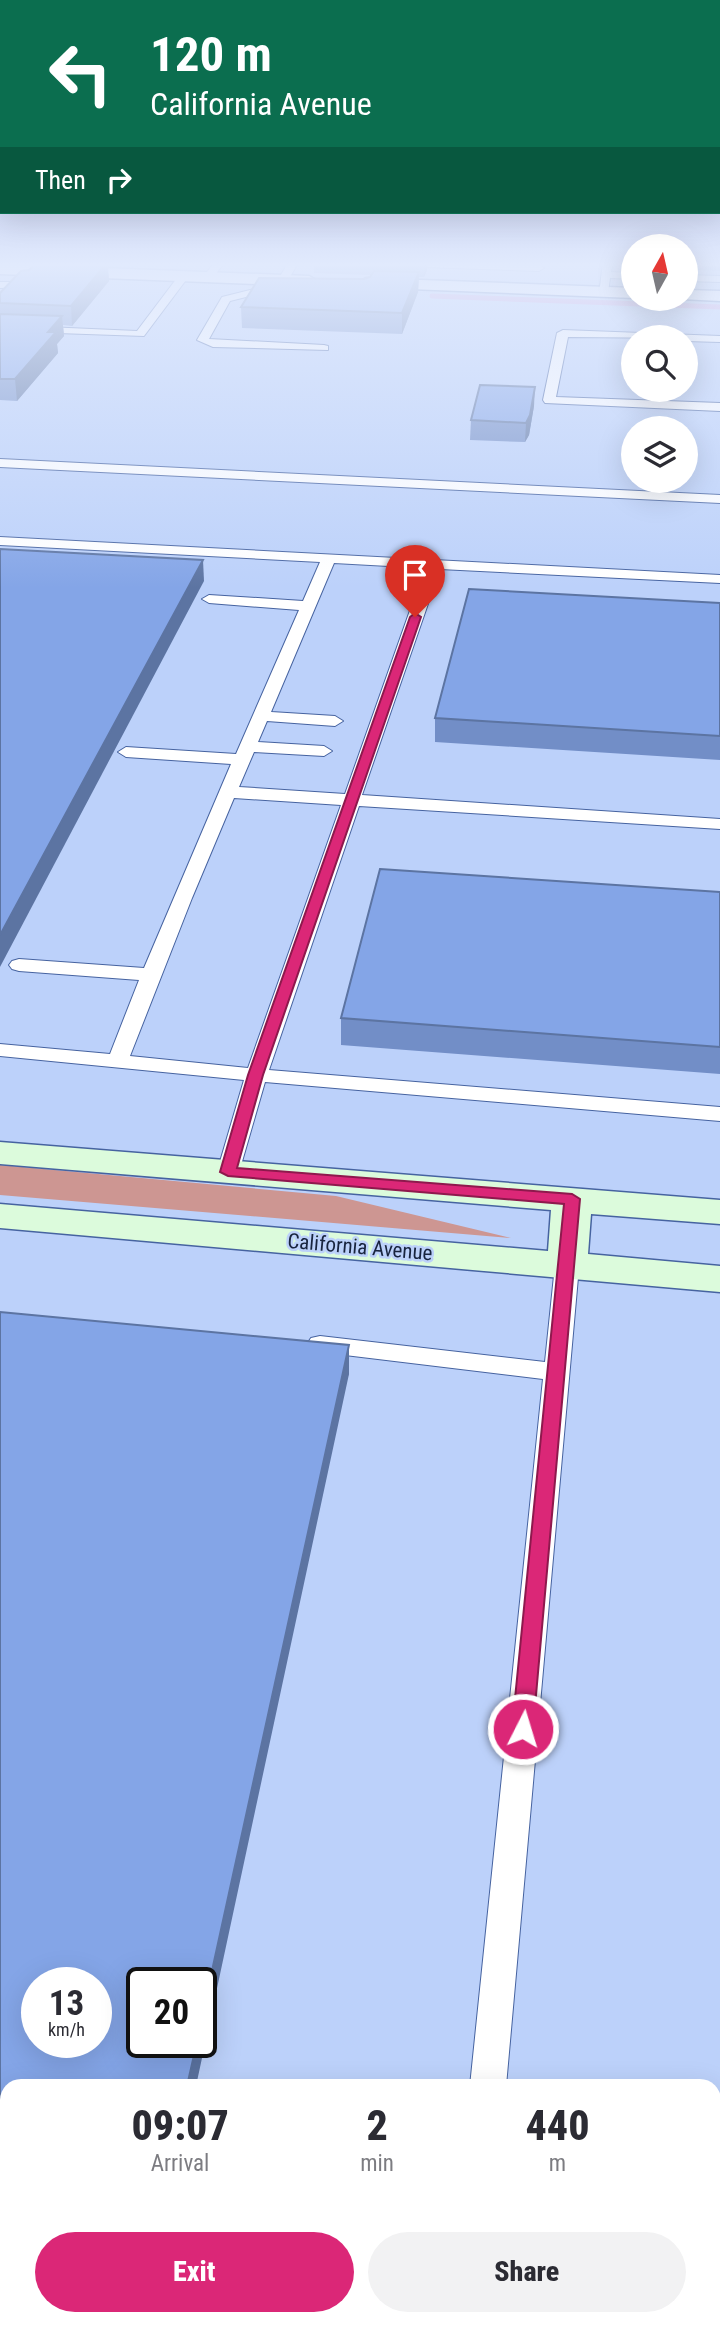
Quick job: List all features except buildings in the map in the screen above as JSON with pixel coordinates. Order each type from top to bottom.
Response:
[{"type":"main road","points":[[0,1153],[720,1212]]},
{"type":"main road","points":[[567,1266],[572,1199]]},
{"type":"main road","name":"California Avenue","points":[[0,1216],[720,1279]]},
{"type":"lane","points":[[555,372],[549,400],[720,407]]},
{"type":"lane","points":[[0,463],[720,499]]},
{"type":"lane","points":[[0,541],[720,579]]},
{"type":"lane","points":[[118,1060],[182,898],[329,559]]},
{"type":"lane","points":[[228,1172],[256,1075],[434,564]]},
{"type":"lane","points":[[209,599],[309,606]]},
{"type":"lane","points":[[262,716],[334,721]]},
{"type":"lane","points":[[125,752],[324,751]]},
{"type":"lane","points":[[229,792],[720,824]]},
{"type":"lane","points":[[19,965],[152,975]]},
{"type":"lane","points":[[0,1050],[256,1075],[720,1114]]},
{"type":"lane","points":[[489,2079],[567,1266]]},
{"type":"lane","points":[[294,1341],[557,1372]]},
{"type":"shaded area","points":[[0,1165],[336,1196],[511,1238],[0,1195]]},
{"type":"route","points":[[415,617],[256,1075],[228,1172],[572,1199],[523,1729]]}]
